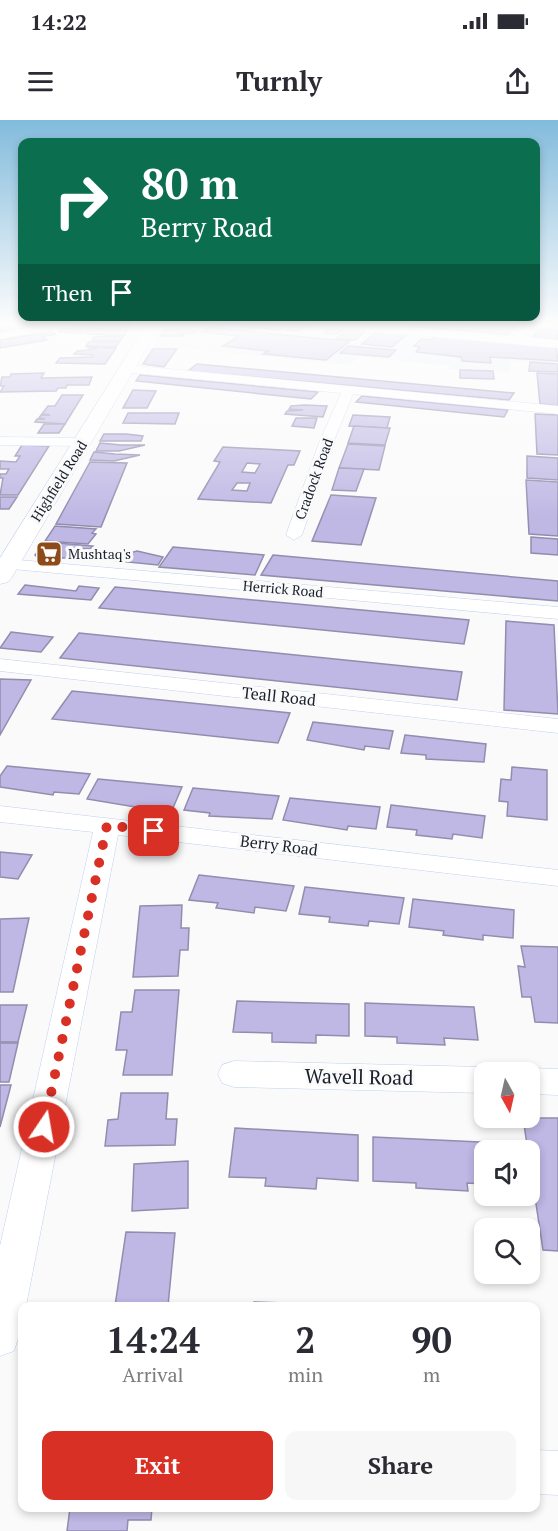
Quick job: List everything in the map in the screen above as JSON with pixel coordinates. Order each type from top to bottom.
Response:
[{"type":"main road","name":"Highfield Road","points":[[4,571],[116,388]]},
{"type":"street","points":[[326,388],[558,410]]},
{"type":"street","name":"Cradock Road","points":[[294,535],[349,390]]},
{"type":"street","points":[[0,441],[83,442]]},
{"type":"street","name":"Herrick Road","points":[[4,571],[558,613]]},
{"type":"street","name":"Teall Road","points":[[0,665],[558,726]]},
{"type":"street","name":"Berry Road","points":[[0,814],[558,878]]},
{"type":"street","points":[[0,1336],[107,825]]},
{"type":"street","name":"Wavell Road","points":[[234,1074],[474,1080]]},
{"type":"street","points":[[540,1081],[558,1082]]},
{"type":"street","points":[[540,1472],[558,1473]]},
{"type":"building","points":[[3,388],[66,388],[58,388],[56,391],[0,392]]},
{"type":"building","points":[[203,388],[275,388],[318,392],[311,399]]},
{"type":"building","points":[[374,388],[458,388],[514,393],[509,400]]},
{"type":"building","points":[[538,388],[558,388],[558,406],[540,404]]},
{"type":"building","points":[[133,390],[156,391],[147,408],[123,408]]},
{"type":"building","points":[[62,395],[83,395],[65,424],[35,422],[37,419],[45,419],[39,418],[41,415],[50,415],[42,414],[48,406],[55,406]]},
{"type":"building","points":[[362,396],[508,410],[504,417],[356,402]]},
{"type":"building","points":[[291,406],[327,406],[323,417],[285,414],[287,411],[303,410],[289,409]]},
{"type":"building","points":[[128,413],[179,413],[175,424],[123,423]]},
{"type":"building","points":[[535,414],[558,415],[558,455],[537,454]]},
{"type":"building","points":[[353,415],[390,417],[387,428],[349,426]]},
{"type":"building","points":[[296,418],[317,418],[314,428],[292,426]]},
{"type":"building","points":[[44,424],[65,424],[59,433],[38,433]]},
{"type":"building","points":[[354,426],[390,428],[385,445],[348,443]]},
{"type":"building","points":[[104,434],[143,436],[141,441],[100,441]]},
{"type":"building","points":[[100,443],[145,445],[119,451],[96,451]]},
{"type":"building","points":[[348,444],[385,446],[379,470],[339,468]]},
{"type":"building","points":[[22,445],[49,446],[18,495],[0,495],[3,478],[0,478],[0,474],[6,474],[9,469],[0,469],[0,461],[16,462],[20,456],[15,456]]},
{"type":"building","points":[[223,447],[300,451],[294,465],[288,465],[271,503],[198,499],[220,462],[214,461]],"holes":[[[247,463],[260,464],[255,473],[242,472]],[[237,483],[250,483],[247,491],[232,490]]]},
{"type":"building","points":[[94,452],[140,455],[114,461],[90,460]]},
{"type":"building","points":[[527,456],[558,458],[558,480],[527,478]]},
{"type":"building","points":[[90,462],[127,463],[101,527],[56,524]]},
{"type":"building","points":[[339,468],[364,469],[356,491],[332,490]]},
{"type":"building","points":[[526,480],[558,482],[558,536],[529,534]]},
{"type":"building","points":[[331,495],[376,498],[361,545],[312,541]]},
{"type":"building","points":[[0,497],[17,497],[9,509],[0,509]]},
{"type":"building","points":[[55,526],[96,529],[92,533],[96,534],[88,544],[45,541]]},
{"type":"building","points":[[531,537],[558,539],[558,555],[531,553]]},
{"type":"building","points":[[46,542],[93,546],[90,549],[69,548],[67,550],[88,552],[85,555],[89,555],[87,558],[38,558],[35,555]]},
{"type":"building","points":[[173,547],[264,555],[255,575],[159,567]]},
{"type":"building","points":[[137,551],[163,557],[158,565],[107,560],[113,553],[126,554]]},
{"type":"building","points":[[273,555],[558,581],[558,601],[261,575]]},
{"type":"building","points":[[25,585],[76,591],[79,586],[99,588],[91,600],[18,594]]},
{"type":"building","points":[[115,587],[469,620],[464,644],[99,608]]},
{"type":"building","points":[[506,621],[554,625],[558,714],[504,710]]},
{"type":"building","points":[[11,632],[53,637],[41,652],[0,648]]},
{"type":"building","points":[[79,633],[462,672],[457,700],[60,658]]},
{"type":"building","points":[[0,679],[31,680],[0,735]]},
{"type":"building","points":[[72,691],[290,713],[278,743],[52,719]]},
{"type":"building","points":[[313,722],[393,731],[389,749],[365,746],[364,750],[307,740]]},
{"type":"building","points":[[405,735],[486,744],[484,762],[426,759],[426,755],[401,753]]},
{"type":"building","points":[[7,766],[90,774],[79,794],[54,792],[53,795],[0,787],[0,776]]},
{"type":"building","points":[[512,767],[547,770],[547,820],[507,816],[508,802],[499,801],[501,779],[511,780]]},
{"type":"building","points":[[98,779],[182,787],[173,808],[149,806],[147,809],[87,799]]},
{"type":"building","points":[[193,788],[279,796],[272,819],[209,816],[210,813],[184,810]]},
{"type":"building","points":[[290,798],[380,807],[376,829],[348,826],[347,830],[283,820]]},
{"type":"building","points":[[391,805],[485,816],[482,838],[453,834],[452,839],[416,835],[417,830],[387,827]]},
{"type":"building","points":[[0,852],[32,855],[18,879],[0,877]]},
{"type":"building","points":[[199,875],[294,886],[286,911],[255,907],[254,913],[216,908],[218,903],[189,900]]},
{"type":"building","points":[[305,887],[404,898],[399,924],[369,921],[368,926],[329,922],[330,917],[299,914]]},
{"type":"building","points":[[413,899],[514,910],[513,938],[483,935],[483,940],[443,935],[444,931],[409,927]]},
{"type":"building","points":[[182,905],[181,928],[189,928],[188,950],[180,950],[178,976],[133,977],[140,906]]},
{"type":"building","points":[[29,918],[13,992],[0,992],[0,919]]},
{"type":"building","points":[[521,946],[558,947],[558,1023],[535,1022],[531,997],[522,997],[518,966],[525,967]]},
{"type":"building","points":[[135,990],[179,990],[172,1075],[123,1075],[127,1050],[116,1050],[121,1012],[132,1012]]},
{"type":"building","points":[[237,1001],[349,1004],[349,1036],[316,1035],[316,1043],[272,1042],[272,1033],[233,1032]]},
{"type":"building","points":[[365,1003],[474,1007],[478,1040],[444,1038],[445,1045],[397,1043],[397,1037],[365,1036]]},
{"type":"building","points":[[0,1005],[27,1005],[18,1042],[0,1042]]},
{"type":"building","points":[[0,1043],[18,1043],[9,1082],[0,1082]]},
{"type":"building","points":[[0,1085],[11,1085],[0,1127]]},
{"type":"building","points":[[121,1093],[168,1093],[166,1119],[177,1119],[175,1145],[105,1146],[108,1120],[118,1119]]},
{"type":"building","points":[[540,1118],[558,1118],[558,1251],[543,1250],[540,1218],[536,1206],[540,1206],[540,1140],[526,1140],[525,1128],[540,1128]]},
{"type":"building","points":[[235,1128],[358,1135],[358,1181],[317,1178],[316,1189],[265,1186],[266,1178],[229,1177]]},
{"type":"building","points":[[373,1137],[474,1142],[474,1183],[467,1183],[468,1191],[416,1188],[416,1183],[373,1181]]},
{"type":"building","points":[[188,1161],[188,1208],[132,1211],[134,1164]]},
{"type":"building","points":[[126,1232],[175,1233],[168,1302],[116,1302]]},
{"type":"building","points":[[69,1512],[152,1512],[151,1520],[128,1520],[127,1531],[67,1531]]},
{"type":"place","name":"Mushtaq's","points":[[49,554]]},
{"type":"route","points":[[44,1127],[107,825],[154,831]]}]
